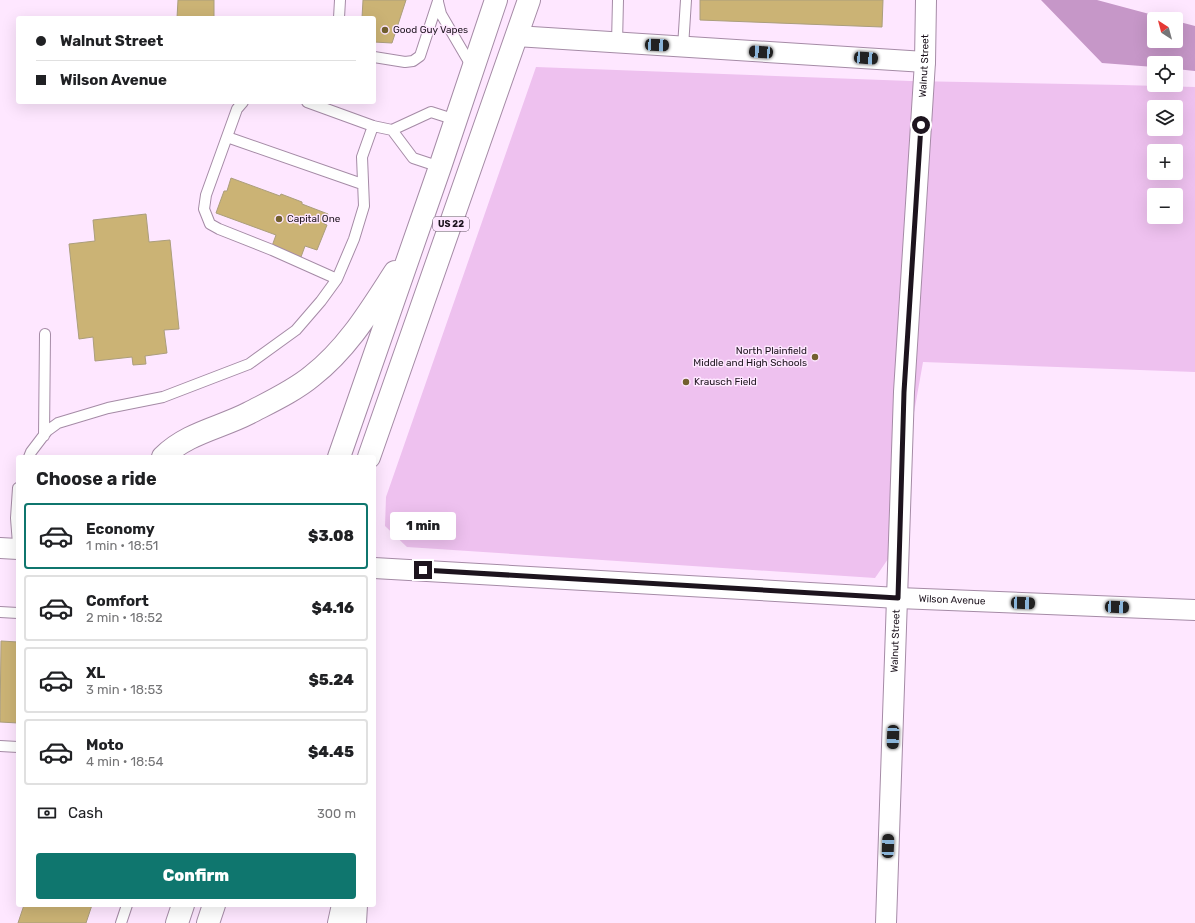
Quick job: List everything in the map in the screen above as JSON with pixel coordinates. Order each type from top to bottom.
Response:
[{"type":"highway","name":"US 22","points":[[340,455],[428,204],[496,0]]},
{"type":"highway","name":"US 22","points":[[371,454],[529,0]]},
{"type":"highway","points":[[165,455],[180,443],[248,414],[290,391],[312,377],[341,350],[361,325],[396,270],[428,204]]},
{"type":"highway","points":[[176,923],[182,907]]},
{"type":"highway","points":[[208,923],[213,907]]},
{"type":"highway","points":[[339,923],[343,907]]},
{"type":"street","name":"Walnut Street","points":[[886,923],[904,392],[925,62],[926,0]]},
{"type":"street","points":[[516,36],[925,62]]},
{"type":"street","points":[[0,548],[16,549]]},
{"type":"street","name":"Wilson Avenue","points":[[376,568],[898,598],[1195,610]]},
{"type":"street","points":[[356,923],[357,907]]},
{"type":"lane","points":[[339,16],[340,0]]},
{"type":"lane","points":[[438,0],[441,14],[473,69]]},
{"type":"lane","points":[[376,58],[413,62],[420,56],[438,0]]},
{"type":"lane","points":[[617,43],[618,0]]},
{"type":"lane","points":[[683,47],[686,0]]},
{"type":"lane","points":[[241,104],[237,109],[206,195],[204,209],[210,224],[336,279]]},
{"type":"lane","points":[[312,104],[373,126],[392,130],[431,112],[456,120]]},
{"type":"lane","points":[[30,455],[47,431],[58,423],[108,408],[163,397],[249,364],[296,330],[321,301],[336,279],[354,239],[364,206],[362,157],[373,126]]},
{"type":"lane","points":[[392,130],[413,158],[440,167]]},
{"type":"lane","points":[[227,137],[362,184]]},
{"type":"lane","points":[[44,436],[45,334]]},
{"type":"lane","points":[[0,612],[16,613]]},
{"type":"lane","points":[[0,746],[16,747]]},
{"type":"lane","points":[[121,923],[126,907]]},
{"type":"shaded area","points":[[1041,0],[1097,0],[1147,13],[1147,48],[1183,48],[1183,23],[1195,26],[1195,71],[1183,70],[1183,56],[1147,56],[1147,66],[1102,63]]},
{"type":"shaded area","name":"North Plainfield Middle and High Schools","points":[[536,67],[910,81],[1147,86],[1147,92],[1183,92],[1183,87],[1195,87],[1195,372],[923,362],[888,559],[875,578],[407,547],[385,526],[386,497]]},
{"type":"building","points":[[178,0],[214,0],[214,16],[177,16]]},
{"type":"building","name":"Good Guy Vapes","points":[[363,0],[406,0],[392,43],[376,42],[376,16],[362,16]]},
{"type":"building","points":[[700,0],[883,0],[882,27],[700,20]]},
{"type":"building","name":"Capital One","points":[[231,178],[280,196],[281,194],[328,214],[324,224],[327,225],[317,250],[305,246],[301,257],[272,246],[276,235],[216,213],[224,191],[227,191]]},
{"type":"building","points":[[146,214],[149,242],[170,240],[179,329],[164,330],[167,353],[145,356],[146,364],[133,365],[132,357],[95,361],[93,337],[79,339],[69,244],[95,241],[93,220]]},
{"type":"building","points":[[1,641],[16,642],[16,723],[0,722]]},
{"type":"building","points":[[23,907],[91,907],[86,923],[18,923]]},
{"type":"place","name":"Good Guy Vapes","points":[[385,30]]},
{"type":"place","name":"Capital One","points":[[279,219]]},
{"type":"place","name":"North Plainfield Middle and High Schools","points":[[815,357]]},
{"type":"place","name":"Krausch Field","points":[[686,382]]},
{"type":"route","points":[[423,570],[898,598],[904,392],[921,125]]}]
